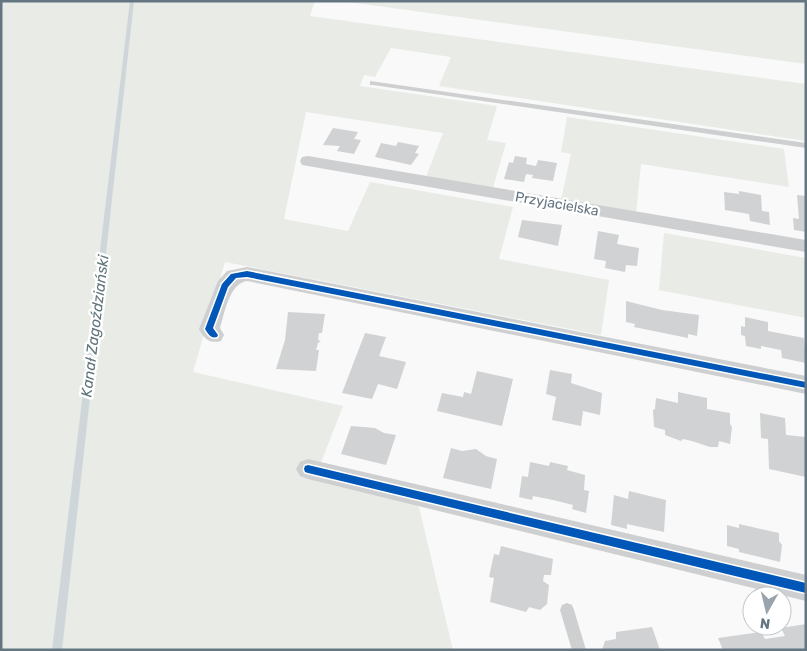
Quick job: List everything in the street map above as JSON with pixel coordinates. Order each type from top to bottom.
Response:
[{"type":"street","name":"Przyjacielska","points":[[308,161],[806,246]]},
{"type":"street","points":[[214,334],[210,333],[209,329],[225,286],[234,276],[247,274],[806,385]]},
{"type":"street","points":[[308,469],[806,588]]},
{"type":"lane","points":[[373,83],[806,146]]},
{"type":"lane","points":[[567,610],[579,650]]},
{"type":"shaded area","points":[[1,1],[315,1],[310,16],[806,84],[806,141],[439,86],[451,57],[391,48],[375,77],[364,75],[360,86],[497,106],[487,140],[506,143],[493,188],[426,177],[443,133],[306,112],[284,219],[348,231],[370,182],[513,207],[499,259],[609,280],[601,335],[225,262],[193,372],[343,406],[315,478],[418,503],[453,650],[1,650]]},
{"type":"shaded area","points":[[341,1],[806,1],[806,64]]},
{"type":"shaded area","points":[[567,117],[784,149],[789,187],[641,164],[636,213],[561,200],[571,154],[561,152]]},
{"type":"shaded area","points":[[664,233],[806,258],[806,318],[659,290]]},
{"type":"building","points":[[333,128],[358,132],[354,139],[361,140],[354,154],[337,151],[340,146],[323,145]]},
{"type":"building","points":[[398,142],[419,146],[415,153],[419,154],[411,165],[375,157],[381,143],[396,146]]},
{"type":"building","points":[[515,156],[527,158],[526,164],[536,166],[538,160],[557,163],[553,181],[532,178],[533,175],[526,174],[524,182],[504,179],[509,162],[513,163]]},
{"type":"building","points":[[739,191],[761,195],[762,211],[769,212],[770,225],[750,221],[749,214],[725,210],[724,192],[739,194]]},
{"type":"building","points":[[797,195],[806,196],[806,232],[794,230],[793,218],[799,219]]},
{"type":"building","points":[[522,220],[562,225],[558,246],[518,237]]},
{"type":"building","points":[[598,231],[619,235],[617,244],[639,248],[637,266],[626,265],[625,272],[605,268],[606,261],[594,259]]},
{"type":"building","points":[[626,301],[662,310],[699,315],[697,336],[688,334],[688,338],[634,327],[635,324],[626,322]]},
{"type":"building","points":[[288,312],[325,314],[322,333],[319,333],[318,340],[321,341],[318,343],[316,350],[319,350],[316,371],[276,369],[285,340]]},
{"type":"building","points":[[745,317],[768,322],[768,331],[804,338],[806,363],[782,358],[781,350],[761,346],[761,349],[746,346],[745,336],[741,335],[741,326],[745,327]]},
{"type":"building","points":[[365,333],[386,337],[379,356],[406,362],[397,389],[378,384],[372,399],[342,393]]},
{"type":"building","points":[[550,370],[572,374],[571,383],[602,393],[600,415],[583,411],[581,426],[552,420],[556,397],[546,394]]},
{"type":"building","points":[[477,371],[513,379],[502,426],[437,411],[442,393],[463,397],[464,392],[471,394]]},
{"type":"building","points":[[678,392],[707,398],[707,409],[730,413],[730,424],[732,427],[730,444],[719,441],[718,447],[710,447],[683,439],[681,441],[665,435],[665,430],[654,427],[653,410],[655,409],[656,398],[678,403]]},
{"type":"building","points":[[760,413],[785,418],[786,435],[806,437],[806,477],[769,469],[768,439],[761,438]]},
{"type":"building","points":[[351,426],[375,428],[384,433],[396,435],[386,465],[341,454]]},
{"type":"building","points":[[451,448],[462,451],[476,449],[486,456],[497,459],[491,489],[443,478]]},
{"type":"building","points":[[530,462],[549,466],[550,462],[568,466],[567,470],[585,475],[584,490],[589,491],[586,513],[572,509],[573,505],[553,500],[533,496],[532,500],[519,497],[522,476],[528,477]]},
{"type":"building","points":[[629,491],[666,500],[664,532],[627,524],[627,529],[611,525],[614,495],[628,499]]},
{"type":"building","points":[[739,524],[779,533],[779,541],[782,545],[780,562],[739,552],[739,549],[727,546],[727,525],[739,528]]},
{"type":"building","points":[[501,546],[553,559],[551,575],[544,575],[543,581],[549,585],[547,604],[540,610],[529,607],[526,612],[490,602],[494,578],[489,577],[494,554],[499,555]]},
{"type":"building","points":[[806,624],[806,650],[723,650],[718,638],[742,635],[763,636],[765,639],[792,636],[792,626]]},
{"type":"building","points":[[652,627],[660,650],[602,650],[605,641],[616,639],[616,632]]},
{"type":"waterway","name":"Kanał Zagoździański","points":[[57,650],[132,1]]},
{"type":"cycle path","points":[[214,335],[209,329],[225,286],[234,276],[247,274],[806,385]]},
{"type":"cycle path","points":[[308,469],[806,588]]}]
